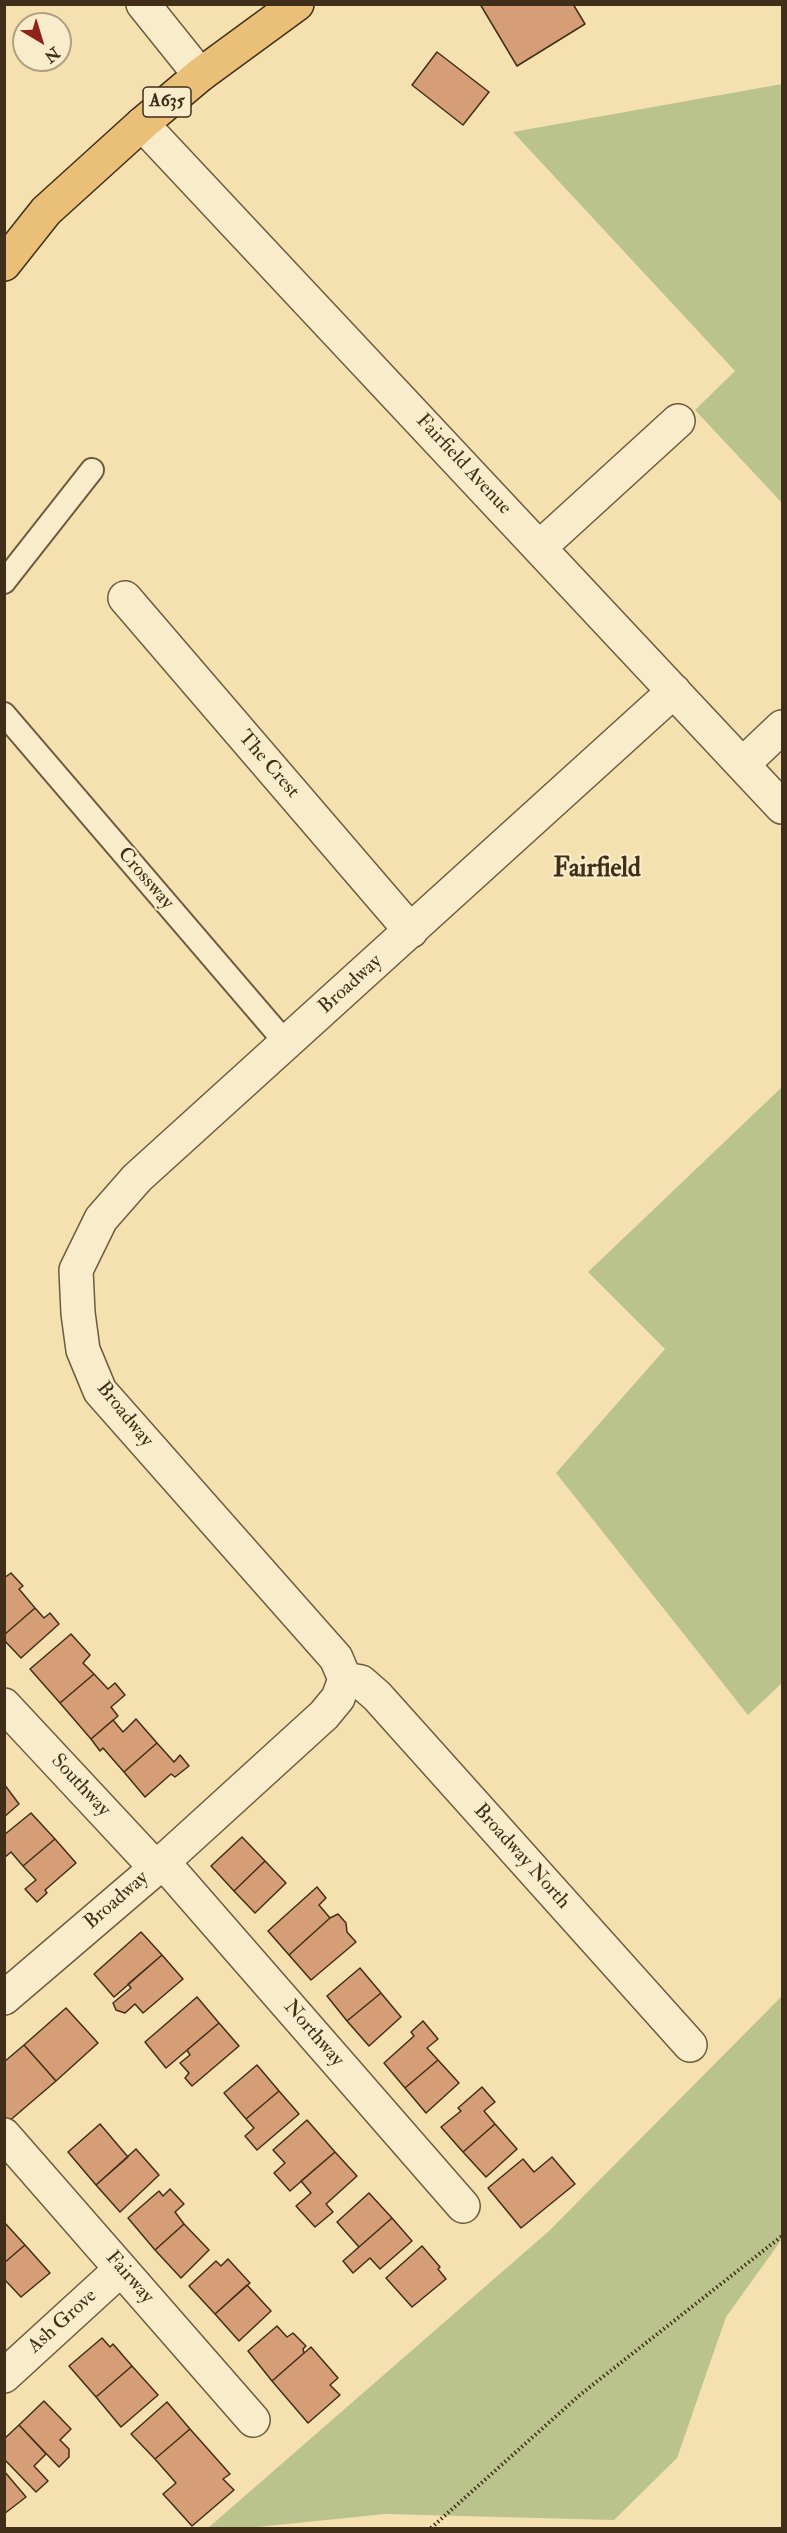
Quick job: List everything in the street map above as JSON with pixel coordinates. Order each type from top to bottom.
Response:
[{"type":"highway","name":"A635","points":[[4,264],[46,211],[142,124],[200,75],[297,4]]},
{"type":"street","points":[[143,4],[200,75]]},
{"type":"street","name":"Fairfield Avenue","points":[[142,124],[783,807]]},
{"type":"street","points":[[540,547],[678,421]]},
{"type":"street","name":"The Crest","points":[[125,598],[411,931]]},
{"type":"street","name":"Broadway","points":[[4,1998],[159,1865],[324,1715],[338,1698],[345,1679],[336,1658],[100,1391],[82,1350],[76,1270],[101,1219],[137,1178],[674,691]]},
{"type":"street","points":[[743,764],[783,727]]},
{"type":"street","name":"Broadway North","points":[[345,1679],[361,1682],[377,1696],[690,2045]]},
{"type":"street","name":"Southway","points":[[4,1705],[159,1865]]},
{"type":"street","name":"Northway","points":[[159,1865],[463,2206]]},
{"type":"street","name":"Fairway","points":[[4,2135],[253,2420]]},
{"type":"street","name":"Ash Grove","points":[[4,2376],[122,2269]]},
{"type":"lane","points":[[4,582],[92,470]]},
{"type":"lane","name":"Crossway","points":[[4,714],[286,1043]]},
{"type":"path","points":[[431,2529],[581,2394],[783,2236]]},
{"type":"green space","points":[[782,84],[782,503],[695,410],[735,371],[513,132]]},
{"type":"green space","points":[[782,1087],[782,1683],[748,1715],[556,1473],[665,1349],[588,1272]]},
{"type":"green space","points":[[782,1996],[782,2239],[726,2317],[677,2458],[614,2520],[385,2514],[248,2528],[208,2528],[549,2231]]},
{"type":"building","points":[[480,4],[573,4],[585,24],[517,66]]},
{"type":"building","points":[[437,52],[489,92],[463,125],[412,85]]},
{"type":"building","points":[[11,1573],[23,1586],[19,1589],[35,1608],[4,1635],[4,1578]]},
{"type":"building","points":[[35,1608],[44,1618],[50,1613],[59,1624],[21,1658],[4,1640],[4,1635]]},
{"type":"building","points":[[71,1634],[90,1655],[83,1663],[94,1674],[60,1703],[30,1669]]},
{"type":"building","points":[[94,1674],[108,1689],[115,1683],[125,1695],[111,1707],[118,1716],[91,1739],[60,1703]]},
{"type":"building","points":[[136,1719],[157,1743],[124,1772],[103,1748],[100,1751],[91,1739],[113,1720],[123,1732]]},
{"type":"building","points":[[157,1743],[174,1762],[180,1755],[189,1766],[175,1777],[171,1774],[145,1797],[124,1772]]},
{"type":"building","points":[[4,1784],[19,1804],[4,1817]]},
{"type":"building","points":[[31,1813],[55,1839],[23,1866],[11,1852],[4,1858],[4,1835]]},
{"type":"building","points":[[242,1837],[265,1861],[234,1891],[211,1866]]},
{"type":"building","points":[[55,1839],[76,1863],[45,1890],[47,1893],[37,1902],[25,1889],[36,1880],[23,1866]]},
{"type":"building","points":[[265,1861],[286,1883],[255,1913],[234,1891]]},
{"type":"building","points":[[317,1887],[326,1898],[319,1905],[330,1918],[289,1955],[268,1931]]},
{"type":"building","points":[[338,1914],[346,1923],[347,1932],[356,1942],[311,1980],[289,1955],[330,1918]]},
{"type":"building","points":[[141,1932],[162,1955],[114,1997],[94,1974]]},
{"type":"building","points":[[162,1955],[183,1979],[143,2013],[135,2004],[125,2013],[116,2010],[113,2003],[131,1988],[128,1984]]},
{"type":"building","points":[[360,1968],[381,1993],[347,2021],[327,1996]]},
{"type":"building","points":[[381,1993],[401,2017],[369,2046],[347,2021]]},
{"type":"building","points":[[197,1997],[219,2023],[166,2068],[145,2042]]},
{"type":"building","points":[[66,2008],[98,2043],[56,2081],[24,2045]]},
{"type":"building","points":[[423,2021],[438,2039],[427,2048],[438,2060],[405,2088],[384,2063],[414,2036],[411,2032]]},
{"type":"building","points":[[219,2023],[239,2046],[192,2086],[185,2078],[189,2073],[180,2063],[190,2055],[187,2050]]},
{"type":"building","points":[[24,2045],[56,2081],[8,2122],[4,2118],[4,2062]]},
{"type":"building","points":[[438,2060],[459,2083],[426,2113],[405,2088]]},
{"type":"building","points":[[257,2065],[279,2091],[246,2119],[224,2093]]},
{"type":"building","points":[[482,2087],[495,2102],[484,2111],[495,2124],[463,2152],[441,2127],[461,2111],[458,2108]]},
{"type":"building","points":[[279,2091],[299,2114],[257,2150],[245,2136],[254,2128],[246,2119]]},
{"type":"building","points":[[307,2120],[335,2152],[290,2191],[274,2173],[285,2163],[273,2150]]},
{"type":"building","points":[[100,2124],[128,2157],[96,2185],[68,2152]]},
{"type":"building","points":[[495,2124],[517,2149],[486,2177],[463,2152]]},
{"type":"building","points":[[136,2149],[159,2175],[120,2212],[96,2185]]},
{"type":"building","points":[[335,2152],[357,2176],[326,2204],[333,2212],[315,2227],[296,2206],[311,2193],[301,2181]]},
{"type":"building","points":[[552,2157],[575,2184],[521,2228],[488,2188],[523,2159],[534,2172]]},
{"type":"building","points":[[170,2189],[184,2204],[175,2212],[184,2224],[155,2250],[128,2218],[159,2191],[163,2196]]},
{"type":"building","points":[[369,2193],[392,2218],[359,2247],[337,2222]]},
{"type":"building","points":[[392,2218],[412,2241],[380,2269],[370,2258],[353,2273],[343,2261]]},
{"type":"building","points":[[4,2222],[25,2245],[4,2263]]},
{"type":"building","points":[[184,2224],[209,2250],[181,2278],[155,2250]]},
{"type":"building","points":[[25,2245],[50,2273],[21,2297],[4,2279],[4,2263]]},
{"type":"building","points":[[422,2246],[440,2267],[438,2269],[446,2279],[412,2307],[386,2278]]},
{"type":"building","points":[[228,2259],[250,2283],[215,2314],[189,2286],[216,2261],[221,2266]]},
{"type":"building","points":[[247,2285],[271,2311],[239,2341],[215,2314]]},
{"type":"building","points":[[277,2326],[287,2337],[293,2333],[306,2346],[303,2349],[304,2353],[272,2381],[248,2351]]},
{"type":"building","points":[[102,2338],[110,2347],[113,2344],[132,2366],[96,2397],[69,2366]]},
{"type":"building","points":[[311,2347],[338,2378],[330,2385],[340,2395],[308,2423],[272,2381]]},
{"type":"building","points":[[132,2366],[158,2395],[121,2427],[96,2397]]},
{"type":"building","points":[[44,2401],[71,2429],[60,2440],[69,2449],[69,2457],[59,2467],[19,2425]]},
{"type":"building","points":[[167,2402],[190,2429],[155,2459],[131,2434]]},
{"type":"building","points":[[19,2425],[46,2454],[34,2466],[48,2481],[36,2492],[4,2459],[4,2439]]},
{"type":"building","points":[[190,2429],[230,2474],[223,2479],[234,2490],[192,2526],[163,2494],[176,2483],[155,2459]]},
{"type":"building","points":[[4,2471],[26,2497],[4,2514]]},
{"type":"district","name":"Fairfield","points":[[597,870]]}]
